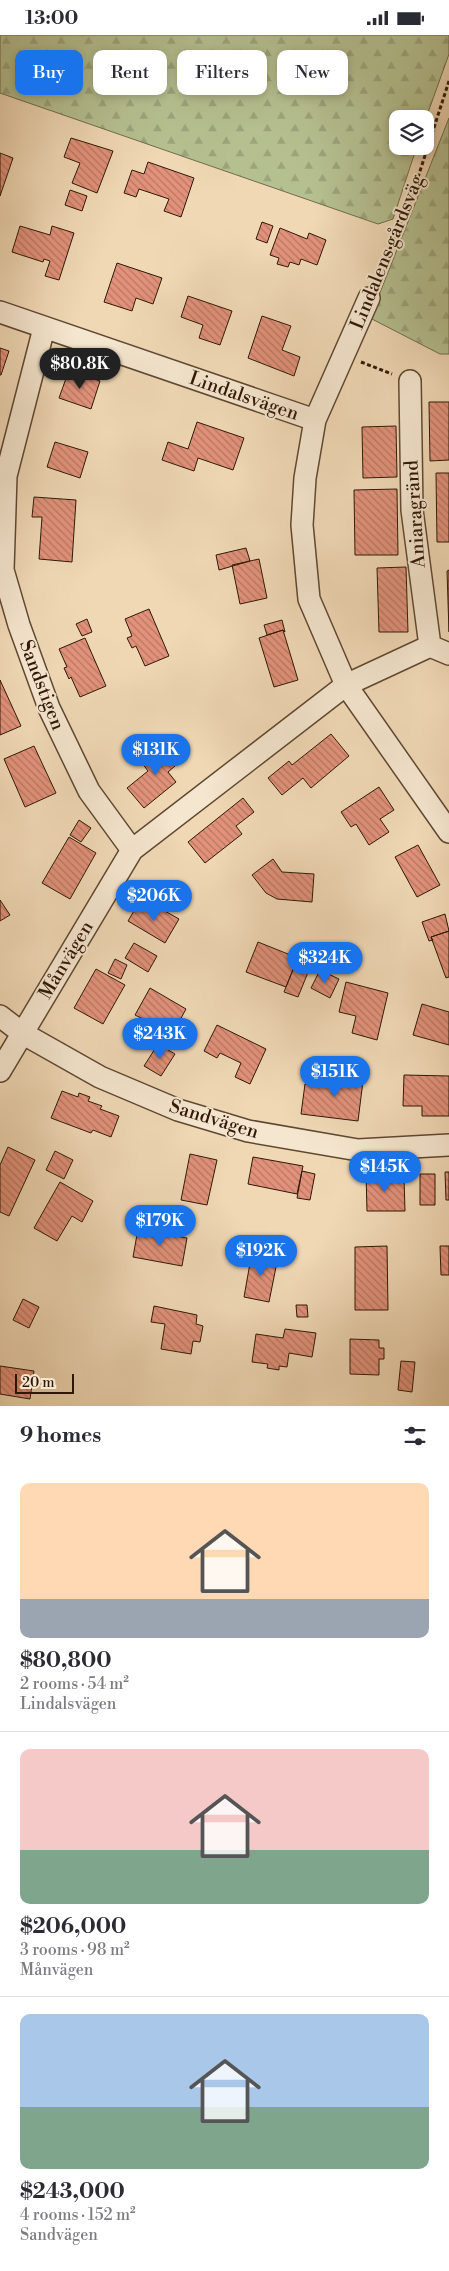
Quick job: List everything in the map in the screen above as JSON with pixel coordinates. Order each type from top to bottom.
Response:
[{"type":"street","name":"Lindalens gårdsväg","points":[[315,420],[370,298]]},
{"type":"street","name":"Lindalsvägen","points":[[0,312],[315,420],[305,478],[302,525],[309,599],[346,685],[449,832]]},
{"type":"street","name":"Sandstigen","points":[[44,328],[6,476],[3,570],[19,625],[48,708],[89,791],[132,850]]},
{"type":"street","name":"Aniaragränd","points":[[346,685],[440,650],[412,510],[410,381]]},
{"type":"street","name":"Månvägen","points":[[0,1071],[132,850],[346,685]]},
{"type":"street","name":"Sandvägen","points":[[0,1016],[22,1033],[100,1077],[178,1110],[262,1135],[358,1150],[449,1145]]},
{"type":"path","name":"Lindalens gårdsväg","points":[[370,298],[411,199],[449,81]]},
{"type":"path","points":[[344,355],[410,381]]},
{"type":"green space","points":[[0,35],[449,35],[449,54],[429,110],[389,110],[389,155],[414,155],[393,219],[378,224],[0,93]]},
{"type":"green space","points":[[449,118],[449,354],[440,354],[370,318]]},
{"type":"building","points":[[71,138],[113,151],[97,193],[72,183],[80,163],[64,157]]},
{"type":"building","points":[[0,153],[13,158],[0,196]]},
{"type":"building","points":[[148,162],[194,178],[181,217],[164,211],[169,199],[139,189],[136,197],[124,193],[132,170],[144,174]]},
{"type":"building","points":[[70,190],[87,196],[82,211],[65,205]]},
{"type":"building","points":[[262,222],[273,226],[267,243],[256,239]]},
{"type":"building","points":[[20,226],[50,235],[52,226],[74,233],[59,280],[45,276],[50,261],[44,259],[43,262],[12,252]]},
{"type":"building","points":[[280,228],[307,239],[309,233],[326,240],[317,265],[301,259],[299,265],[290,262],[288,267],[277,264],[279,258],[270,255]]},
{"type":"building","points":[[117,263],[162,278],[153,304],[136,298],[132,311],[104,302]]},
{"type":"building","points":[[188,296],[232,311],[220,345],[199,338],[203,325],[181,317]]},
{"type":"building","points":[[262,316],[291,326],[282,350],[300,357],[294,376],[248,358]]},
{"type":"building","points":[[0,348],[9,351],[1,375],[0,375]]},
{"type":"building","points":[[69,370],[100,381],[91,409],[59,398]]},
{"type":"building","points":[[429,402],[449,402],[449,460],[430,461]]},
{"type":"building","points":[[197,422],[244,438],[233,470],[198,458],[194,471],[162,460],[168,442],[188,449]]},
{"type":"building","points":[[396,426],[397,477],[363,478],[362,427]]},
{"type":"building","points":[[55,442],[88,452],[80,478],[47,467]]},
{"type":"building","points":[[436,473],[449,473],[449,542],[437,542]]},
{"type":"building","points":[[397,489],[398,555],[355,555],[354,490]]},
{"type":"building","points":[[34,497],[76,500],[72,562],[39,559],[42,517],[32,517]]},
{"type":"building","points":[[246,548],[250,561],[219,570],[216,555]]},
{"type":"building","points":[[259,559],[267,598],[240,604],[232,565]]},
{"type":"building","points":[[406,567],[408,632],[379,632],[377,568]]},
{"type":"building","points":[[449,570],[449,632],[447,571]]},
{"type":"building","points":[[149,609],[169,656],[145,666],[136,646],[132,648],[127,638],[132,636],[125,619]]},
{"type":"building","points":[[87,619],[92,632],[82,636],[76,624]]},
{"type":"building","points":[[282,620],[285,632],[283,630],[267,635],[264,625]]},
{"type":"building","points":[[283,630],[298,680],[274,687],[259,638]]},
{"type":"building","points":[[85,638],[106,686],[80,697],[71,677],[69,679],[64,668],[67,667],[59,649]]},
{"type":"building","points":[[0,680],[21,726],[0,735]]},
{"type":"building","points":[[331,734],[349,756],[311,788],[303,778],[282,795],[268,778],[289,761],[292,765]]},
{"type":"building","points":[[167,742],[182,760],[168,772],[176,782],[144,808],[127,788],[148,771],[142,763]]},
{"type":"building","points":[[34,746],[56,793],[25,807],[4,759]]},
{"type":"building","points":[[379,787],[394,810],[380,819],[389,832],[369,845],[356,824],[351,827],[341,812]]},
{"type":"building","points":[[243,798],[254,812],[236,826],[242,834],[205,863],[188,842]]},
{"type":"building","points":[[79,820],[91,828],[81,842],[70,835]]},
{"type":"building","points":[[69,837],[96,853],[70,899],[42,883]]},
{"type":"building","points":[[418,845],[440,885],[417,897],[395,857]]},
{"type":"building","points":[[273,859],[282,872],[314,874],[312,902],[277,899],[266,893],[252,875]]},
{"type":"building","points":[[0,900],[10,915],[0,921]]},
{"type":"building","points":[[138,904],[152,912],[156,906],[179,919],[165,943],[128,921]]},
{"type":"building","points":[[445,914],[449,931],[431,937],[433,940],[429,941],[422,922]]},
{"type":"building","points":[[449,931],[449,977],[446,978],[431,937]]},
{"type":"building","points":[[258,942],[298,958],[286,987],[246,972]]},
{"type":"building","points":[[134,943],[157,956],[148,972],[125,958]]},
{"type":"building","points":[[115,959],[127,965],[121,979],[108,973]]},
{"type":"building","points":[[295,964],[309,970],[298,997],[284,992]]},
{"type":"building","points":[[96,969],[125,985],[103,1024],[74,1008]]},
{"type":"building","points":[[320,970],[339,979],[330,998],[311,988]]},
{"type":"building","points":[[346,982],[388,993],[377,1040],[352,1033],[356,1016],[339,1012]]},
{"type":"building","points":[[150,988],[186,1009],[172,1035],[154,1024],[152,1028],[141,1022],[143,1019],[135,1015]]},
{"type":"building","points":[[422,1004],[449,1012],[449,1045],[413,1035]]},
{"type":"building","points":[[217,1025],[266,1049],[250,1084],[235,1077],[241,1063],[220,1053],[217,1058],[204,1051]]},
{"type":"building","points":[[158,1044],[175,1054],[161,1076],[144,1066]]},
{"type":"building","points":[[337,1070],[364,1073],[358,1121],[301,1114],[305,1084],[335,1087]]},
{"type":"building","points":[[404,1075],[449,1076],[449,1116],[422,1116],[422,1106],[403,1106]]},
{"type":"building","points":[[62,1091],[78,1097],[79,1093],[90,1097],[88,1101],[102,1106],[100,1109],[119,1116],[111,1137],[93,1130],[91,1133],[51,1118]]},
{"type":"building","points":[[8,1147],[35,1160],[9,1216],[0,1212],[0,1165]]},
{"type":"building","points":[[55,1151],[73,1160],[64,1179],[46,1170]]},
{"type":"building","points":[[190,1154],[217,1160],[207,1205],[181,1200]]},
{"type":"building","points":[[253,1157],[303,1166],[297,1194],[248,1184]]},
{"type":"building","points":[[302,1171],[315,1174],[310,1200],[297,1198]]},
{"type":"building","points":[[445,1172],[449,1172],[449,1200],[446,1200]]},
{"type":"building","points":[[366,1173],[392,1173],[392,1178],[404,1178],[405,1211],[367,1211]]},
{"type":"building","points":[[420,1174],[435,1174],[435,1205],[420,1205]]},
{"type":"building","points":[[60,1182],[93,1201],[82,1222],[72,1216],[57,1241],[34,1228]]},
{"type":"building","points":[[138,1229],[187,1238],[182,1266],[133,1257]]},
{"type":"building","points":[[387,1246],[388,1310],[355,1310],[355,1247]]},
{"type":"building","points":[[440,1246],[449,1246],[449,1275],[441,1275]]},
{"type":"building","points":[[252,1252],[278,1257],[269,1302],[244,1297]]},
{"type":"building","points":[[23,1299],[39,1307],[29,1328],[13,1320]]},
{"type":"building","points":[[296,1305],[307,1305],[308,1317],[297,1317]]},
{"type":"building","points":[[154,1306],[197,1315],[196,1324],[203,1326],[200,1342],[193,1341],[191,1354],[161,1349],[165,1324],[151,1322]]},
{"type":"building","points":[[285,1329],[316,1333],[312,1357],[289,1353],[287,1367],[279,1366],[279,1370],[267,1368],[268,1364],[252,1362],[256,1334],[283,1338]]},
{"type":"building","points":[[350,1339],[379,1340],[379,1348],[384,1348],[384,1359],[379,1359],[379,1375],[350,1374]]},
{"type":"building","points":[[401,1361],[415,1362],[412,1392],[398,1390]]},
{"type":"building","points":[[0,1366],[34,1371],[30,1399],[0,1394]]}]
